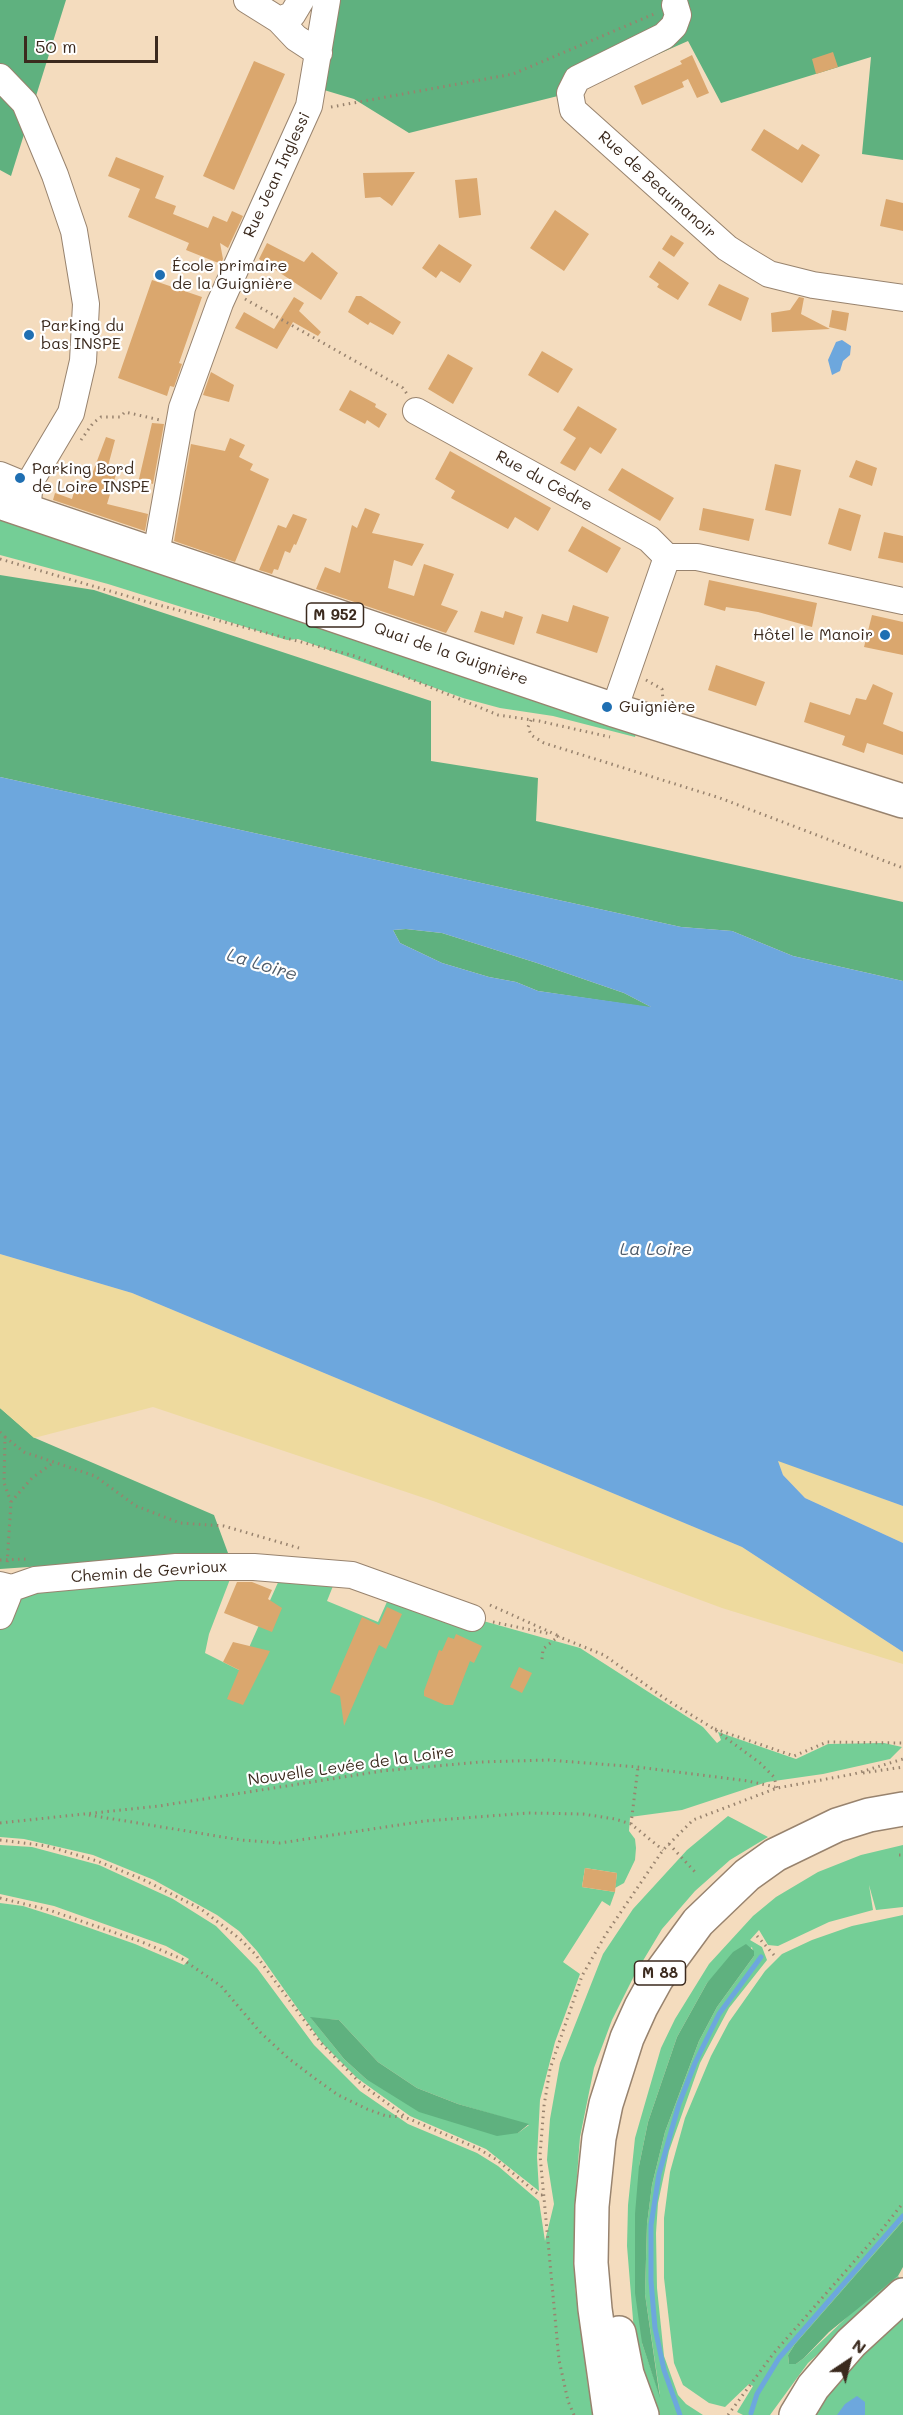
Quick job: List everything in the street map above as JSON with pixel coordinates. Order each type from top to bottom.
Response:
[{"type":"main road","name":"Quai de la Guignière","points":[[19,500],[156,554],[614,724],[903,801]]},
{"type":"main road","name":"M 88","points":[[611,2407],[592,2275],[595,2172],[606,2104],[627,2038],[640,2007],[676,1949],[721,1897],[747,1875],[775,1855],[837,1825],[869,1815],[903,1809]]},
{"type":"main road","name":"M 88","points":[[642,2415],[627,2374],[620,2340],[614,2272],[613,2205],[616,2170],[628,2104],[649,2038],[664,2007],[700,1952],[748,1901],[775,1881],[824,1852],[902,1846]]},
{"type":"main road","points":[[796,2415],[813,2387],[851,2343],[903,2295]]},
{"type":"street","points":[[247,0],[279,20],[296,38],[319,53]]},
{"type":"street","points":[[279,20],[292,15],[301,0]]},
{"type":"street","name":"Rue Jean Inglessi","points":[[156,554],[185,398],[219,303],[309,106],[327,0]]},
{"type":"street","name":"Rue de Beaumanoir","points":[[675,5],[678,15],[674,26],[664,36],[578,79],[570,93],[573,110],[718,240],[769,274],[813,285],[903,298]]},
{"type":"street","points":[[0,77],[25,103],[55,174],[74,231],[86,304],[83,361],[71,413],[19,500],[0,475]]},
{"type":"street","name":"Rue du Cèdre","points":[[416,411],[649,540],[667,558]]},
{"type":"street","points":[[614,724],[667,558],[697,557],[903,601]]},
{"type":"street","name":"Chemin de Gevrioux","points":[[1,1586],[18,1587],[35,1580],[176,1567],[254,1567],[352,1575],[472,1618]]},
{"type":"street","points":[[0,1616],[8,1596],[1,1586]]},
{"type":"path","points":[[309,106],[328,108],[513,74],[675,5]]},
{"type":"path","points":[[219,303],[241,307],[245,298],[403,388],[416,411]]},
{"type":"path","points":[[78,444],[93,423],[101,417],[120,417],[125,412],[179,425]]},
{"type":"path","points":[[0,559],[151,603],[355,656],[498,715],[531,720],[614,724]]},
{"type":"path","points":[[531,720],[528,727],[531,735],[544,743],[720,798],[903,868]]},
{"type":"path","points":[[0,1432],[24,1452],[95,1476],[135,1506],[180,1523],[224,1526],[308,1551]]},
{"type":"path","points":[[1,1586],[8,1558],[11,1502],[4,1483],[5,1437]]},
{"type":"path","points":[[11,1502],[32,1478],[53,1463]]},
{"type":"path","points":[[0,1560],[8,1558]]},
{"type":"path","points":[[472,1618],[559,1636],[604,1655],[760,1763],[774,1777],[777,1788]]},
{"type":"path","points":[[543,1659],[543,1649],[559,1636]]},
{"type":"path","points":[[711,1727],[794,1756],[827,1742],[903,1743]]},
{"type":"path","points":[[854,1774],[903,1759]]},
{"type":"path","name":"Nouvelle Levée de la Loire","points":[[0,1824],[159,1806],[382,1771],[480,1762],[548,1760],[638,1767],[748,1781],[777,1788]]},
{"type":"path","points":[[632,1824],[638,1767]]},
{"type":"path","points":[[574,2415],[568,2401],[559,2360],[540,2155],[550,2069],[582,1976],[606,1934],[663,1850],[693,1820],[777,1788],[903,1767]]},
{"type":"path","points":[[86,1814],[241,1840],[280,1843],[425,1821],[528,1813],[582,1814],[632,1824],[663,1850]]},
{"type":"path","points":[[0,1840],[46,1846],[97,1861],[142,1879],[201,1909],[240,1939],[255,1954],[337,2062],[407,2118],[479,2149],[497,2160],[539,2194],[545,2195]]},
{"type":"path","points":[[669,1844],[696,1873]]},
{"type":"path","points":[[0,1898],[19,1900],[59,1913],[142,1942],[182,1959],[221,1986],[260,2032],[288,2058],[331,2090],[386,2116],[407,2118]]},
{"type":"path","points":[[757,1936],[774,1955]]},
{"type":"path","points":[[728,2415],[773,2354],[903,2203]]},
{"type":"green space","points":[[0,0],[66,0],[11,176],[0,170]]},
{"type":"green space","points":[[327,0],[903,0],[903,160],[862,154],[871,57],[721,103],[688,41],[570,93],[409,133],[354,99],[314,87]]},
{"type":"green space","points":[[0,513],[637,730],[635,737],[553,716],[500,708],[463,698],[298,639],[287,640],[108,584],[0,555]]},
{"type":"green space","points":[[0,575],[94,590],[431,701],[431,761],[538,778],[536,821],[903,902],[903,981],[793,956],[732,931],[681,927],[0,777]]},
{"type":"green space","points":[[393,930],[442,933],[537,963],[624,993],[653,1008],[538,991],[516,982],[489,977],[442,963],[400,943]]},
{"type":"green space","points":[[0,1408],[35,1438],[214,1515],[228,1553],[0,1569]]},
{"type":"green space","points":[[232,1574],[209,1634],[205,1653],[239,1670],[280,1578],[335,1581],[327,1601],[378,1622],[390,1595],[580,1648],[703,1727],[717,1743],[721,1740],[718,1732],[796,1759],[828,1744],[884,1743],[902,1747],[890,1759],[823,1774],[767,1782],[682,1810],[630,1817],[629,1831],[635,1839],[635,1860],[624,1883],[615,1888],[617,1873],[585,1868],[582,1887],[615,1892],[610,1906],[602,1901],[563,1962],[580,1974],[555,2042],[540,2100],[537,2157],[539,2191],[486,2149],[410,2116],[357,2078],[322,2043],[257,1951],[239,1931],[217,1915],[154,1880],[93,1855],[24,1839],[0,1837],[0,1627],[13,1606],[29,1592]],"holes":[[[311,2018],[339,2020],[378,2062],[417,2088],[458,2104],[529,2125],[518,2133],[366,2079],[344,2059]]]},
{"type":"green space","points":[[728,1816],[768,1837],[730,1860],[695,1891],[662,1929],[635,1974],[612,2020],[594,2068],[580,2137],[575,2203],[575,2287],[594,2415],[0,2415],[0,1903],[23,1906],[67,1920],[135,1944],[184,1965],[189,1959],[166,1946],[54,1906],[0,1894],[0,1845],[32,1847],[99,1865],[173,1899],[216,1926],[257,1968],[314,2045],[360,2091],[408,2124],[477,2153],[498,2166],[539,2201],[545,2241],[554,2204],[547,2160],[550,2119],[560,2063],[603,1954],[633,1909],[687,1850]]},
{"type":"green space","points":[[903,1845],[903,1907],[876,1910],[869,1885],[873,1910],[829,1922],[778,1946],[768,1945],[759,1930],[750,1940],[762,1947],[767,1960],[729,2008],[700,2063],[669,2151],[658,2203],[656,2233],[657,2288],[664,2356],[678,2395],[686,2404],[703,2415],[657,2415],[642,2376],[635,2344],[627,2246],[628,2205],[635,2138],[661,2048],[675,2019],[709,1964],[753,1916],[776,1897],[818,1872],[861,1855]],"holes":[[[752,1947],[754,1956],[717,2007],[699,2041],[665,2132],[652,2185],[647,2224],[645,2294],[660,2396],[642,2343],[639,2166],[648,2122],[677,2037],[707,1983]]]},
{"type":"green space","points":[[903,1915],[903,2221],[795,2344],[788,2355],[789,2364],[796,2364],[804,2358],[867,2298],[898,2276],[901,2280],[808,2363],[770,2415],[743,2415],[737,2412],[753,2386],[749,2384],[725,2407],[709,2403],[683,2385],[674,2363],[664,2278],[664,2218],[670,2172],[685,2118],[711,2056],[729,2022],[765,1971],[782,1954],[812,1940],[852,1926]]},
{"type":"green space","points":[[746,1944],[754,1951],[754,1956],[717,2007],[699,2041],[665,2132],[652,2185],[647,2224],[645,2294],[660,2398],[642,2343],[635,2293],[635,2214],[639,2166],[648,2122],[677,2037],[707,1983],[733,1952]]},
{"type":"green space","points":[[310,2017],[339,2020],[378,2062],[417,2088],[458,2104],[529,2124],[518,2133],[497,2136],[419,2112],[366,2079],[344,2059]]},
{"type":"green space","points":[[903,2221],[903,2267],[898,2276],[829,2332],[804,2358],[796,2364],[789,2364],[788,2355],[795,2344]]},
{"type":"green space","points":[[903,2314],[903,2415],[815,2415],[843,2373]]},
{"type":"sand","points":[[0,1254],[132,1293],[742,1547],[903,1652],[903,1664],[722,1608],[436,1502],[153,1407],[34,1438],[0,1408]]},
{"type":"sand","points":[[777,1460],[903,1506],[903,1543],[805,1498],[783,1475]]},
{"type":"water","points":[[842,340],[851,346],[850,355],[843,361],[840,371],[832,375],[828,360],[836,342]]},
{"type":"water","name":"La Loire","points":[[0,777],[681,927],[732,931],[793,956],[903,981],[903,1506],[778,1461],[783,1475],[805,1498],[903,1543],[903,1652],[742,1547],[132,1293],[0,1254]],"holes":[[[393,930],[442,933],[624,993],[651,1007],[538,991],[516,982],[489,977],[442,963],[400,943]]]},
{"type":"water","points":[[857,2396],[865,2402],[865,2415],[837,2415],[845,2404]]},
{"type":"building","points":[[833,52],[838,67],[816,74],[812,59]]},
{"type":"building","points":[[692,55],[709,93],[697,98],[688,79],[682,82],[684,87],[642,105],[634,86],[682,64],[680,61]]},
{"type":"building","points":[[254,61],[285,74],[234,190],[203,176]]},
{"type":"building","points":[[764,129],[798,150],[802,144],[820,155],[802,183],[751,150]]},
{"type":"building","points":[[116,157],[164,176],[155,198],[176,206],[173,214],[208,228],[213,216],[227,222],[232,211],[243,216],[228,248],[220,243],[223,259],[221,264],[186,250],[189,243],[128,217],[140,189],[108,176]]},
{"type":"building","points":[[415,172],[392,206],[380,197],[365,198],[363,173]]},
{"type":"building","points":[[477,178],[481,215],[459,218],[455,180]]},
{"type":"building","points":[[886,199],[903,203],[903,231],[880,226]]},
{"type":"building","points":[[555,210],[589,234],[564,271],[530,248]]},
{"type":"building","points":[[671,235],[684,243],[674,257],[662,249]]},
{"type":"building","points":[[267,243],[304,262],[312,252],[338,273],[321,300],[259,259]]},
{"type":"building","points":[[439,244],[472,265],[460,283],[441,271],[436,278],[422,268]]},
{"type":"building","points":[[659,261],[689,283],[678,300],[657,287],[659,284],[649,277]]},
{"type":"building","points":[[152,280],[202,297],[179,363],[182,364],[174,387],[170,386],[167,396],[118,378]]},
{"type":"building","points":[[719,284],[749,298],[741,321],[708,305]]},
{"type":"building","points":[[356,296],[361,296],[401,322],[393,335],[370,322],[368,325],[348,312]]},
{"type":"building","points":[[294,297],[304,303],[299,311],[321,332],[318,336],[293,322],[277,349],[235,328],[244,312],[274,329]]},
{"type":"building","points":[[799,297],[804,298],[801,314],[830,329],[772,332],[771,313],[790,310]]},
{"type":"building","points":[[832,310],[849,313],[846,331],[829,327]]},
{"type":"building","points":[[542,351],[573,369],[558,393],[528,375]]},
{"type":"building","points":[[448,354],[473,368],[453,404],[428,389]]},
{"type":"building","points":[[211,372],[234,385],[229,402],[203,395]]},
{"type":"building","points":[[350,390],[376,404],[375,407],[387,414],[379,428],[367,420],[365,424],[339,410]]},
{"type":"building","points":[[578,406],[617,429],[601,454],[590,447],[575,471],[560,463],[576,438],[563,430]]},
{"type":"building","points":[[152,423],[164,424],[153,484],[139,479]]},
{"type":"building","points":[[106,437],[115,440],[108,466],[118,468],[107,504],[148,514],[145,531],[53,500],[55,493],[72,499],[77,482],[88,485]]},
{"type":"building","points":[[230,438],[245,445],[239,457],[253,464],[250,470],[269,479],[235,562],[174,541],[191,444],[225,451]]},
{"type":"building","points":[[450,451],[551,508],[538,531],[515,517],[508,529],[451,498],[455,491],[435,479]]},
{"type":"building","points":[[856,460],[877,468],[872,486],[849,477]]},
{"type":"building","points":[[775,464],[801,470],[791,516],[765,510]]},
{"type":"building","points":[[622,468],[674,498],[660,521],[608,490]]},
{"type":"building","points":[[365,508],[380,514],[372,533],[424,544],[412,566],[394,560],[388,588],[414,596],[424,564],[454,574],[441,605],[458,611],[446,633],[316,589],[325,567],[340,573],[352,525],[357,528]]},
{"type":"building","points":[[703,508],[754,519],[749,541],[699,530]]},
{"type":"building","points":[[839,508],[861,515],[851,551],[828,544]]},
{"type":"building","points":[[293,514],[307,519],[296,545],[294,544],[290,553],[285,551],[278,570],[274,569],[272,574],[259,570],[278,525],[286,528]]},
{"type":"building","points":[[582,526],[621,548],[607,573],[568,551]]},
{"type":"building","points":[[884,532],[903,536],[903,563],[878,558]]},
{"type":"building","points":[[709,580],[817,603],[812,627],[758,612],[726,607],[725,611],[704,605]]},
{"type":"building","points":[[573,605],[609,617],[597,653],[536,633],[542,614],[568,622]]},
{"type":"building","points":[[481,611],[503,618],[505,611],[523,617],[514,645],[474,632]]},
{"type":"building","name":"Hôtel le Manoir","points":[[872,615],[903,622],[903,655],[864,647]]},
{"type":"building","points":[[716,665],[765,682],[756,706],[708,690]]},
{"type":"building","points":[[873,684],[893,693],[883,724],[903,732],[903,755],[867,743],[864,753],[842,745],[845,736],[804,722],[810,702],[850,715],[856,698],[866,700]]},
{"type":"building","points":[[237,1582],[252,1582],[272,1590],[268,1599],[282,1608],[272,1632],[224,1613]]},
{"type":"building","points":[[387,1607],[402,1614],[386,1649],[379,1645],[344,1726],[340,1696],[330,1692],[362,1617],[379,1625]]},
{"type":"building","points":[[456,1634],[482,1646],[474,1663],[470,1661],[453,1705],[445,1705],[424,1696],[424,1691],[439,1650],[442,1651],[448,1637],[454,1639]]},
{"type":"building","points":[[233,1642],[270,1651],[243,1705],[227,1699],[239,1670],[223,1662]]},
{"type":"building","points":[[519,1667],[532,1673],[522,1693],[510,1687]]},
{"type":"building","points":[[585,1868],[617,1873],[615,1892],[582,1887]]},
{"type":"waterway","points":[[680,2415],[664,2370],[655,2328],[651,2281],[651,2225],[659,2174],[679,2104],[695,2063],[719,2014],[761,1957]]},
{"type":"waterway","points":[[751,2413],[757,2394],[779,2358],[903,2216]]},
{"type":"place","name":"École primaire de la Guignière","points":[[160,275]]},
{"type":"place","name":"Parking du bas INSPE","points":[[29,335]]},
{"type":"place","name":"Parking Bord de Loire INSPE","points":[[20,478]]},
{"type":"place","name":"Hôtel le Manoir","points":[[885,635]]},
{"type":"place","name":"Guignière","points":[[607,707]]}]
